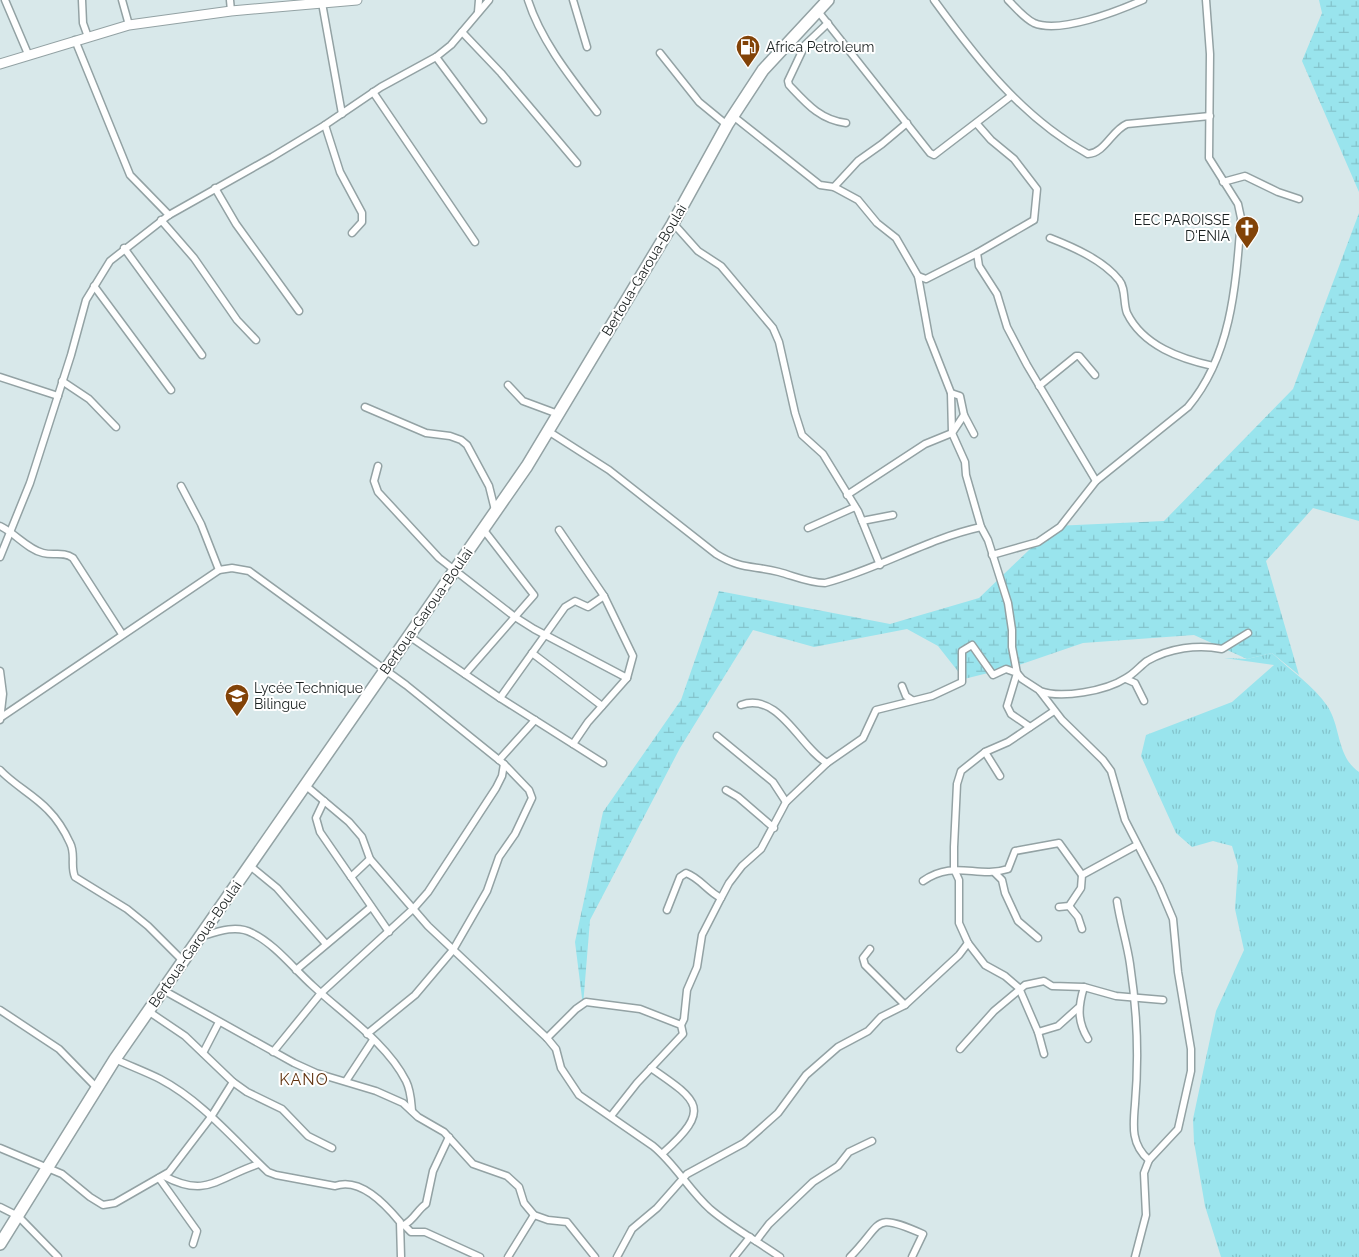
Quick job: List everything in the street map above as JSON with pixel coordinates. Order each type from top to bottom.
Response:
[{"type":"highway","name":"Bertoua-Garoua-Boulai","points":[[0,1244],[115,1059],[495,512],[558,414],[673,223],[730,120],[763,70],[828,0]]},
{"type":"street","points":[[5,0],[28,54]]},
{"type":"street","points":[[82,0],[83,23],[88,37]]},
{"type":"street","points":[[122,0],[129,25]]},
{"type":"street","points":[[230,0],[231,11]]},
{"type":"street","points":[[0,64],[129,25],[277,4],[356,0]]},
{"type":"street","points":[[478,14],[479,0]]},
{"type":"street","points":[[0,557],[30,483],[86,300],[110,261],[160,220],[325,125],[373,92],[436,57],[462,32],[489,0]]},
{"type":"street","points":[[528,0],[549,43],[572,79],[597,112]]},
{"type":"street","points":[[573,0],[587,47]]},
{"type":"street","points":[[934,0],[1011,96],[1064,141],[1088,154],[1100,150],[1116,132],[1127,124],[1210,116]]},
{"type":"street","points":[[1008,0],[1027,19],[1042,25],[1090,20],[1143,0]]},
{"type":"street","points":[[992,555],[1020,549],[1046,538],[1060,527],[1096,482],[1188,407],[1199,394],[1213,366],[1230,316],[1241,218],[1238,204],[1210,158],[1210,54],[1206,0]]},
{"type":"street","points":[[322,3],[342,114]]},
{"type":"street","points":[[818,10],[934,155],[977,124],[1011,96]]},
{"type":"street","points":[[828,23],[805,45],[788,81],[789,85],[815,112],[831,122],[846,123]]},
{"type":"street","points":[[462,32],[501,73],[577,163]]},
{"type":"street","points":[[75,40],[130,175],[169,215]]},
{"type":"street","points":[[660,53],[698,102],[730,120],[820,185],[834,187],[858,200],[877,223],[896,238],[918,276],[929,337],[951,393],[952,433],[965,462],[966,476],[980,527],[992,555],[1008,603],[1012,630],[1012,647],[1017,673],[1007,706],[1011,714],[1030,727]]},
{"type":"street","points":[[436,57],[483,120]]},
{"type":"street","points":[[373,92],[475,242]]},
{"type":"street","points":[[834,187],[858,161],[907,123]]},
{"type":"street","points":[[918,276],[926,279],[977,253],[1034,220],[1038,196],[1037,189],[1014,159],[991,140],[977,124]]},
{"type":"street","points":[[325,125],[340,172],[362,213],[362,222],[352,232]]},
{"type":"street","points":[[1223,182],[1245,176],[1278,192],[1299,199]]},
{"type":"street","points":[[215,188],[236,224],[298,311]]},
{"type":"street","points":[[160,220],[194,258],[237,320],[256,340]]},
{"type":"street","points":[[673,223],[698,251],[721,266],[773,328],[779,342],[795,413],[802,435],[823,454],[855,507],[880,565]]},
{"type":"street","points":[[1050,238],[1094,259],[1118,279],[1128,313],[1146,336],[1176,356],[1213,366]]},
{"type":"street","points":[[124,248],[202,355]]},
{"type":"street","points":[[977,253],[978,266],[997,294],[1008,327],[1039,386],[1096,482]]},
{"type":"street","points":[[94,286],[171,390]]},
{"type":"street","points":[[1039,386],[1076,356],[1079,356],[1095,375]]},
{"type":"street","points":[[0,377],[58,396]]},
{"type":"street","points":[[62,381],[89,399],[116,428]]},
{"type":"street","points":[[508,385],[524,401],[558,414]]},
{"type":"street","points":[[951,393],[960,396],[964,415],[974,434]]},
{"type":"street","points":[[365,407],[426,434],[461,440],[467,445],[489,486],[495,512]]},
{"type":"street","points":[[847,495],[925,444],[952,433],[964,415]]},
{"type":"street","points":[[548,430],[609,470],[732,564],[824,583],[880,565],[936,539],[980,527]]},
{"type":"street","points":[[378,466],[374,481],[378,492],[439,558],[516,617],[545,635],[627,678]]},
{"type":"street","points":[[181,486],[201,524],[218,570]]},
{"type":"street","points":[[808,528],[855,507]]},
{"type":"street","points":[[862,521],[893,515]]},
{"type":"street","points":[[0,526],[11,531],[36,550],[44,553],[63,553],[73,558],[122,634]]},
{"type":"street","points":[[465,674],[532,600],[533,592],[483,529]]},
{"type":"street","points":[[559,530],[604,596],[634,656],[627,678],[602,706],[573,744]]},
{"type":"street","points":[[0,719],[218,570],[232,568],[249,571],[384,671],[406,685],[501,762],[529,790],[532,798],[515,834],[499,857],[487,891],[452,950],[415,995],[367,1034]]},
{"type":"street","points":[[500,698],[565,607],[573,601],[588,607],[604,596]]},
{"type":"street","points":[[611,1116],[651,1068],[683,1034],[681,1025],[684,1019],[687,990],[697,966],[702,935],[729,883],[742,866],[761,849],[774,828],[786,802],[805,781],[863,738],[876,710],[932,696],[962,682],[962,651],[972,645],[993,675],[1006,669],[1017,673],[1022,679],[1039,690],[1050,694],[1089,691],[1126,679],[1147,661],[1164,653],[1205,646],[1222,649],[1248,633]]},
{"type":"street","points":[[409,636],[500,698],[604,763]]},
{"type":"street","points":[[532,653],[602,706]]},
{"type":"street","points":[[0,671],[3,694],[0,719]]},
{"type":"street","points":[[1126,679],[1135,683],[1144,701]]},
{"type":"street","points":[[902,686],[906,696],[912,700]]},
{"type":"street","points":[[1039,690],[1054,711],[1103,760],[1110,771],[1126,820],[1159,886],[1173,920],[1178,972],[1191,1049],[1191,1071],[1178,1129],[1149,1160],[1144,1173],[1146,1216],[1135,1257]]},
{"type":"street","points":[[741,705],[748,702],[758,703],[780,715],[795,729],[818,757],[827,763]]},
{"type":"street","points":[[1044,1054],[1038,1032],[1019,988],[1005,976],[985,965],[968,943],[959,923],[959,880],[954,869],[958,784],[961,771],[985,752],[1008,742],[1054,711]]},
{"type":"street","points":[[273,1052],[321,993],[414,908],[438,880],[496,788],[502,776],[501,762],[535,720]]},
{"type":"street","points":[[717,736],[773,782],[786,802]]},
{"type":"street","points":[[985,752],[1000,776]]},
{"type":"street","points":[[0,770],[49,811],[64,832],[72,846],[74,859],[73,873],[75,877],[141,920],[183,961]]},
{"type":"street","points":[[305,785],[350,822],[362,837],[370,859],[452,950],[547,1038],[556,1050],[561,1068],[573,1089],[579,1095],[663,1154],[682,1179],[710,1209],[780,1257]]},
{"type":"street","points":[[726,790],[738,797],[774,828]]},
{"type":"street","points":[[324,801],[316,818],[317,825],[389,932]]},
{"type":"street","points":[[922,881],[934,873],[954,869],[995,873],[1008,869],[1015,851],[1059,843],[1082,875],[1081,888],[1069,906]]},
{"type":"street","points":[[1082,875],[1137,845]]},
{"type":"street","points":[[351,877],[370,859]]},
{"type":"street","points":[[250,865],[277,888],[326,944]]},
{"type":"street","points":[[667,910],[680,877],[686,873],[693,876],[710,892],[722,898]]},
{"type":"street","points":[[995,873],[1002,880],[1005,893],[1018,921],[1038,938]]},
{"type":"street","points":[[1117,900],[1121,929],[1130,961],[1135,998],[1137,1076],[1134,1126],[1139,1151],[1149,1160]]},
{"type":"street","points":[[1059,906],[1069,906]]},
{"type":"street","points":[[1069,906],[1078,917],[1082,929]]},
{"type":"street","points":[[296,970],[371,907]]},
{"type":"street","points":[[199,937],[226,930],[240,929],[252,932],[367,1034],[406,1080],[411,1093],[412,1111]]},
{"type":"street","points":[[617,1257],[632,1228],[657,1208],[682,1179],[744,1142],[778,1113],[806,1076],[825,1059],[838,1048],[868,1031],[880,1017],[905,1005],[959,955],[968,943]]},
{"type":"street","points":[[870,949],[863,958],[864,965],[905,1005]]},
{"type":"street","points":[[960,1049],[994,1011],[1019,988],[1044,981],[1052,986],[1084,987],[1116,996],[1164,1000]]},
{"type":"street","points":[[1084,987],[1078,1008],[1081,1028],[1088,1039]]},
{"type":"street","points":[[163,990],[273,1052],[316,1073],[346,1081],[396,1099],[449,1137],[473,1164],[507,1176],[519,1187],[524,1203],[534,1215],[548,1220],[567,1222],[595,1257]]},
{"type":"street","points":[[547,1038],[576,1009],[586,1002],[640,1009],[681,1025]]},
{"type":"street","points":[[1038,1032],[1058,1026],[1078,1008]]},
{"type":"street","points":[[0,1010],[59,1050],[97,1088]]},
{"type":"street","points":[[148,1012],[175,1029],[233,1082],[247,1092],[282,1109],[308,1136],[332,1148]]},
{"type":"street","points":[[203,1053],[219,1022]]},
{"type":"street","points":[[346,1081],[372,1040]]},
{"type":"street","points":[[115,1059],[161,1080],[211,1117],[259,1164],[276,1175],[335,1186],[342,1183],[358,1186],[374,1196],[400,1222],[401,1257]]},
{"type":"street","points":[[651,1068],[689,1096],[695,1104],[688,1128],[663,1154]]},
{"type":"street","points":[[0,1148],[46,1169],[62,1174],[90,1198],[103,1205],[115,1203],[162,1177],[211,1117],[233,1082]]},
{"type":"street","points":[[449,1137],[433,1171],[426,1204],[420,1208],[413,1220],[404,1225],[411,1232],[425,1232],[480,1257]]},
{"type":"street","points":[[756,1241],[769,1224],[813,1182],[838,1166],[849,1152],[872,1141]]},
{"type":"street","points":[[162,1177],[182,1186],[201,1187],[259,1164]]},
{"type":"street","points":[[162,1177],[197,1231],[192,1244]]},
{"type":"street","points":[[0,1207],[18,1216],[58,1257]]},
{"type":"street","points":[[508,1257],[534,1215]]},
{"type":"street","points":[[850,1257],[878,1224],[885,1221],[892,1221],[923,1234],[912,1257]]},
{"type":"street","points":[[734,1257],[750,1237]]},
{"type":"green space","points":[[1319,0],[1359,0],[1359,192],[1302,61],[1322,13]]},
{"type":"green space","points":[[1359,213],[1359,521],[1313,508],[1266,561],[1299,675],[1272,653],[1247,659],[1194,635],[1083,643],[1016,666],[964,679],[938,646],[907,629],[814,647],[753,630],[680,748],[590,920],[583,1006],[575,942],[603,812],[681,700],[719,591],[890,624],[979,598],[1054,526],[1164,521],[1293,389]]},
{"type":"green space","points":[[1272,653],[1309,685],[1328,707],[1343,750],[1352,766],[1359,772],[1359,1257],[1221,1257],[1205,1206],[1194,1142],[1193,1119],[1216,1011],[1244,950],[1235,909],[1238,866],[1232,846],[1213,841],[1192,847],[1176,833],[1141,756],[1146,735],[1232,702],[1274,665],[1224,658],[1247,659]]},
{"type":"place","name":"Africa Petroleum","points":[[748,68]]},
{"type":"place","name":"EEC PAROISSE D'ENIA","points":[[1247,249]]},
{"type":"place","name":"Lycée Technique Bilingue","points":[[237,717]]},
{"type":"district","name":"KANO","points":[[304,1079]]}]
